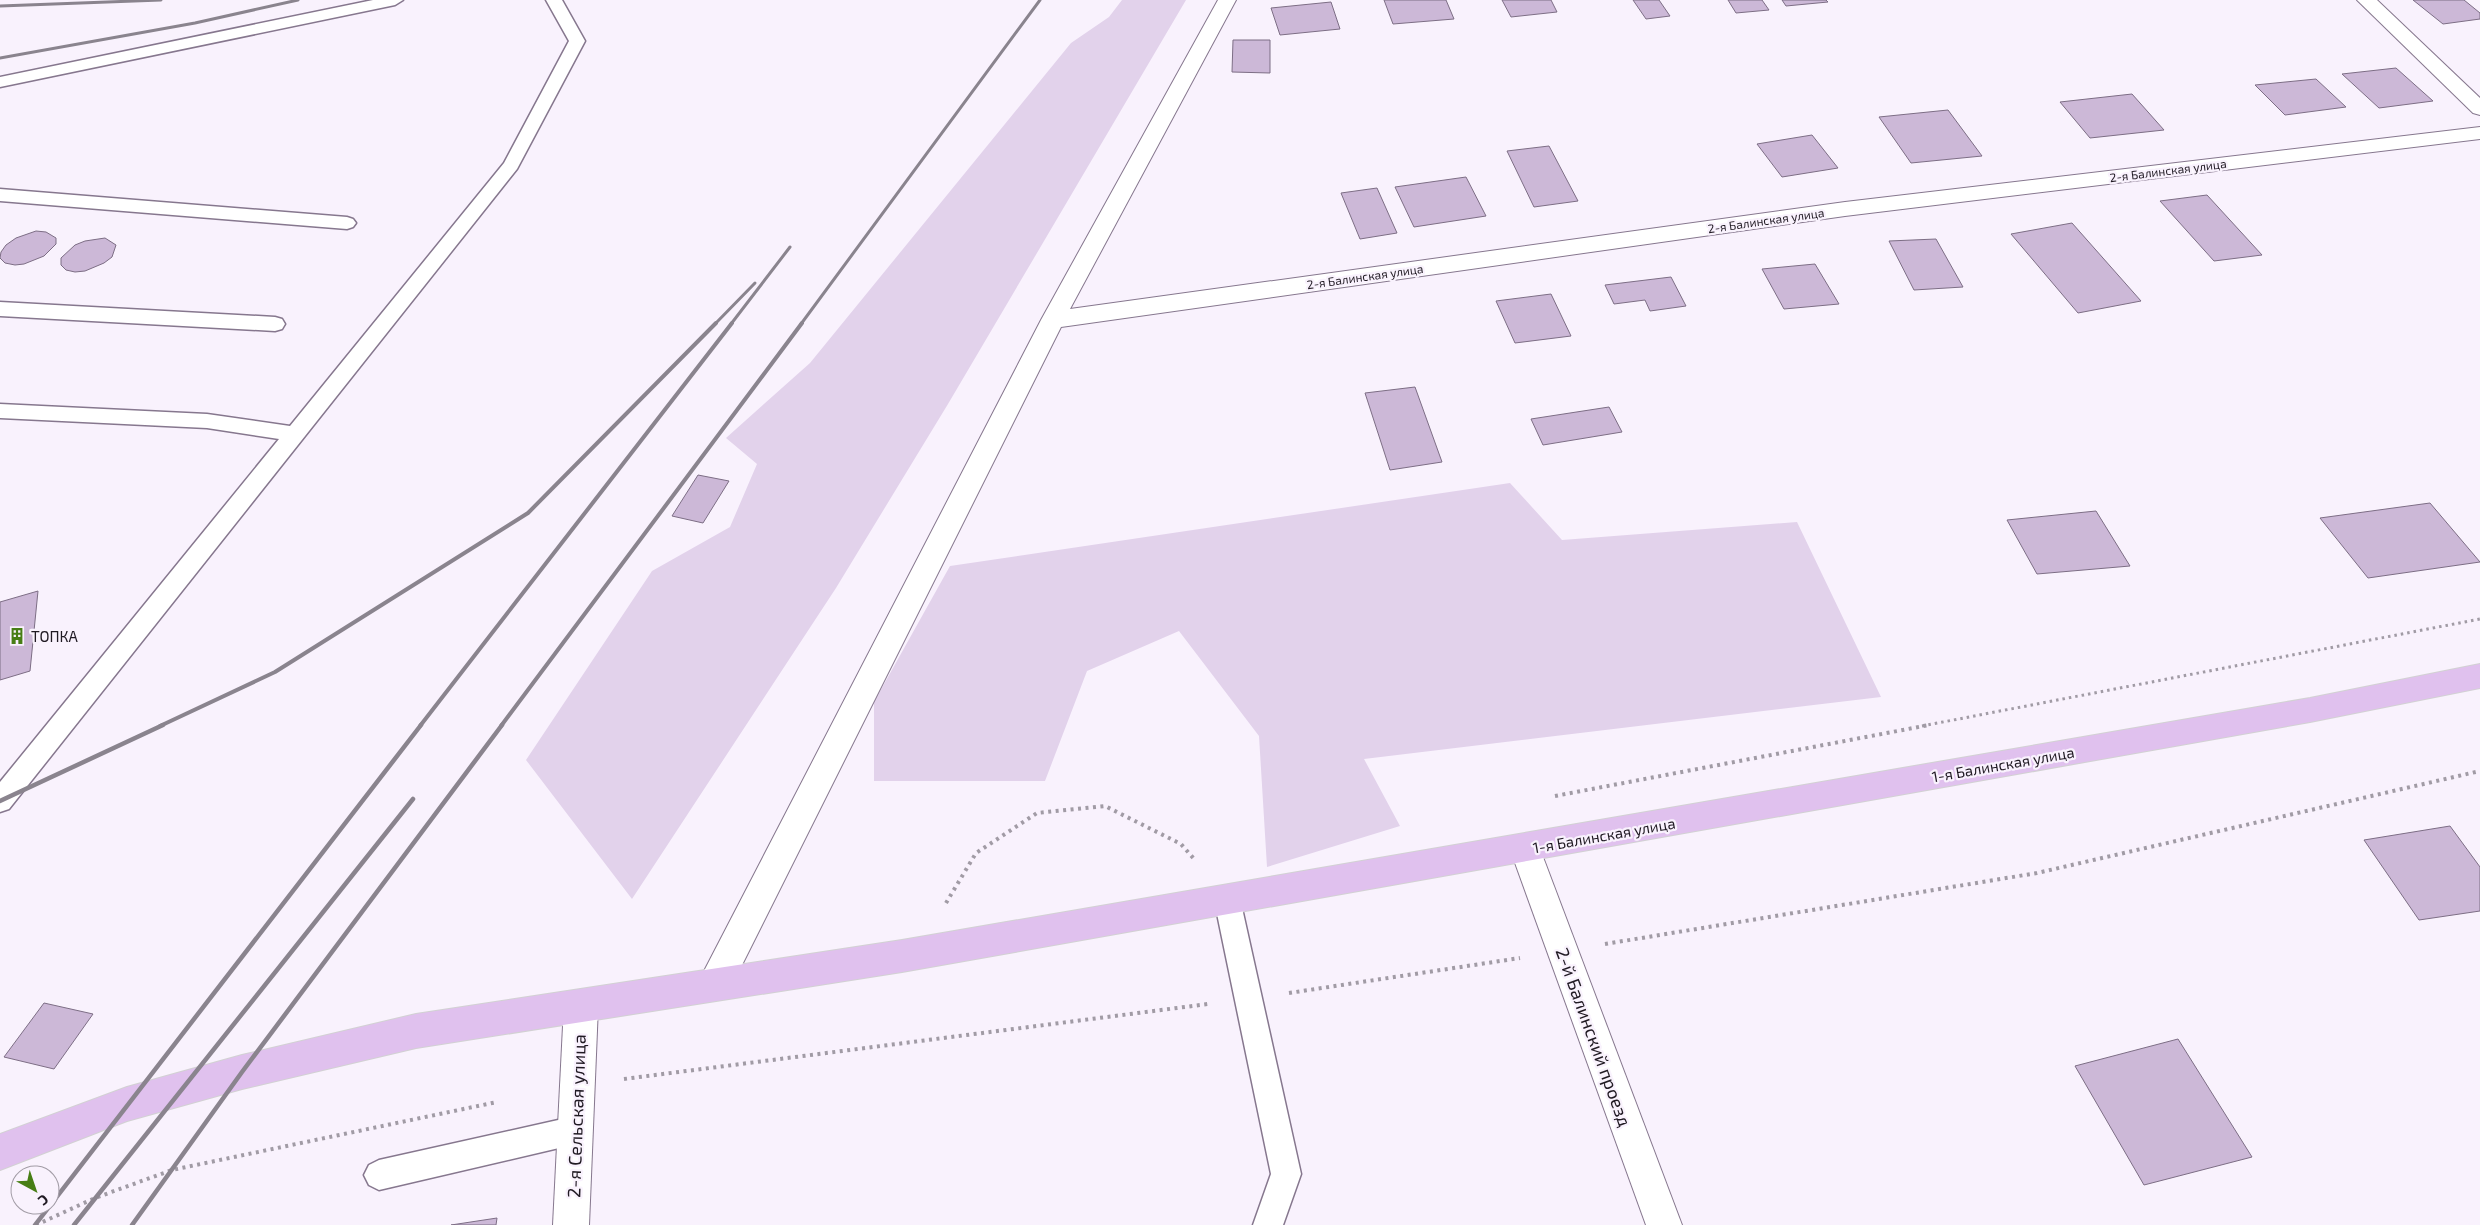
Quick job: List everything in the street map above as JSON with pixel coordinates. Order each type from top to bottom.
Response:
[{"type":"main road","name":"1-я Балинская улица","points":[[0,1152],[127,1104],[242,1072],[416,1031],[902,956],[1525,849],[2310,710],[2480,676]]},
{"type":"street","points":[[715,984],[1053,320],[1227,0]]},
{"type":"street","points":[[2366,0],[2480,109]]},
{"type":"street","name":"2-я Балинская улица","points":[[1053,320],[1845,208],[2480,134]]},
{"type":"street","name":"2-й Балинский проезд","points":[[1525,849],[1664,1225]]},
{"type":"street","name":"2-я Сельская улица","points":[[571,1225],[581,1006]]},
{"type":"lane","points":[[0,82],[395,0]]},
{"type":"lane","points":[[0,801],[511,165],[577,41],[554,0]]},
{"type":"lane","points":[[0,195],[347,223]]},
{"type":"lane","points":[[0,309],[275,324]]},
{"type":"lane","points":[[0,411],[207,421],[295,434]]},
{"type":"lane","points":[[1227,899],[1286,1174],[1268,1225]]},
{"type":"lane","points":[[379,1175],[576,1130]]},
{"type":"path","points":[[1554,796],[2480,619]]},
{"type":"path","points":[[577,1085],[1353,985],[2037,873],[2480,771]]},
{"type":"path","points":[[902,956],[939,914],[976,852],[1037,813],[1105,806],[1181,844],[1227,899]]},
{"type":"path","points":[[36,1225],[95,1198],[172,1170],[502,1101]]},
{"type":"shaded area","points":[[1122,0],[1186,0],[948,404],[836,588],[632,899],[526,760],[652,571],[730,527],[757,464],[726,438],[810,363],[1071,43],[1109,17]]},
{"type":"shaded area","points":[[1510,483],[1562,540],[1797,522],[1881,697],[1364,759],[1400,826],[1267,867],[1259,736],[1179,631],[1087,671],[1045,781],[874,781],[874,702],[950,566]]},
{"type":"building","points":[[1384,0],[1446,0],[1454,19],[1393,24]]},
{"type":"building","points":[[1502,0],[1551,0],[1557,12],[1511,17]]},
{"type":"building","points":[[1633,0],[1659,0],[1670,16],[1646,19]]},
{"type":"building","points":[[1728,0],[1762,0],[1769,10],[1736,13]]},
{"type":"building","points":[[1782,0],[1826,0],[1828,2],[1786,6]]},
{"type":"building","points":[[2413,0],[2464,0],[2480,13],[2480,19],[2443,24]]},
{"type":"building","points":[[1331,2],[1340,29],[1280,35],[1271,8]]},
{"type":"building","points":[[1233,40],[1270,40],[1270,73],[1232,72]]},
{"type":"building","points":[[2396,68],[2433,101],[2379,108],[2342,74]]},
{"type":"building","points":[[2316,79],[2346,107],[2285,115],[2255,85]]},
{"type":"building","points":[[2132,94],[2164,130],[2090,138],[2060,102]]},
{"type":"building","points":[[1948,110],[1982,156],[1911,163],[1879,117]]},
{"type":"building","points":[[1812,135],[1838,168],[1782,177],[1757,144]]},
{"type":"building","points":[[1549,146],[1578,201],[1534,207],[1507,151]]},
{"type":"building","points":[[1466,177],[1486,216],[1414,227],[1395,187]]},
{"type":"building","points":[[1377,188],[1397,233],[1360,239],[1341,193]]},
{"type":"building","points":[[2207,195],[2262,255],[2214,261],[2160,201]]},
{"type":"building","points":[[2072,223],[2141,301],[2078,313],[2011,234]]},
{"type":"building","points":[[36,231],[46,232],[56,238],[56,244],[44,256],[24,264],[15,265],[5,263],[0,258],[1,252],[6,245],[16,238]]},
{"type":"building","points":[[105,238],[116,245],[112,257],[104,263],[85,271],[75,272],[66,270],[61,265],[61,258],[75,245],[85,241]]},
{"type":"building","points":[[1936,239],[1963,287],[1914,290],[1889,241]]},
{"type":"building","points":[[1815,264],[1839,304],[1784,309],[1762,269]]},
{"type":"building","points":[[1671,277],[1686,306],[1650,311],[1645,300],[1614,304],[1605,285]]},
{"type":"building","points":[[1551,294],[1571,336],[1515,343],[1496,301]]},
{"type":"building","points":[[1415,387],[1442,462],[1390,470],[1365,393]]},
{"type":"building","points":[[1609,407],[1622,432],[1543,445],[1531,419]]},
{"type":"building","points":[[698,475],[729,481],[703,523],[672,516]]},
{"type":"building","points":[[2430,503],[2480,562],[2368,578],[2320,518]]},
{"type":"building","points":[[2096,511],[2130,566],[2037,574],[2007,520]]},
{"type":"building","name":"ТОПКА","points":[[38,591],[30,671],[0,680],[0,602]]},
{"type":"building","points":[[2450,826],[2480,867],[2480,911],[2419,920],[2364,840]]},
{"type":"building","points":[[44,1003],[93,1014],[54,1069],[4,1057]]},
{"type":"building","points":[[2178,1039],[2252,1157],[2144,1185],[2075,1066]]},
{"type":"building","points":[[497,1218],[496,1225],[451,1225]]},
{"type":"railway","points":[[0,6],[161,0]]},
{"type":"railway","points":[[0,58],[195,23],[298,0]]},
{"type":"railway","points":[[801,324],[1040,0]]},
{"type":"railway","points":[[731,324],[790,247]]},
{"type":"railway","points":[[715,324],[755,283]]},
{"type":"railway","points":[[160,726],[275,672],[528,513],[716,323]]},
{"type":"railway","points":[[420,726],[732,323]]},
{"type":"railway","points":[[501,726],[802,323]]},
{"type":"railway","points":[[0,801],[163,725]]},
{"type":"railway","points":[[35,1225],[421,725]]},
{"type":"railway","points":[[132,1225],[242,1072],[502,725]]},
{"type":"railway","points":[[74,1225],[413,799]]},
{"type":"place","name":"ТОПКА","points":[[17,636]]}]
